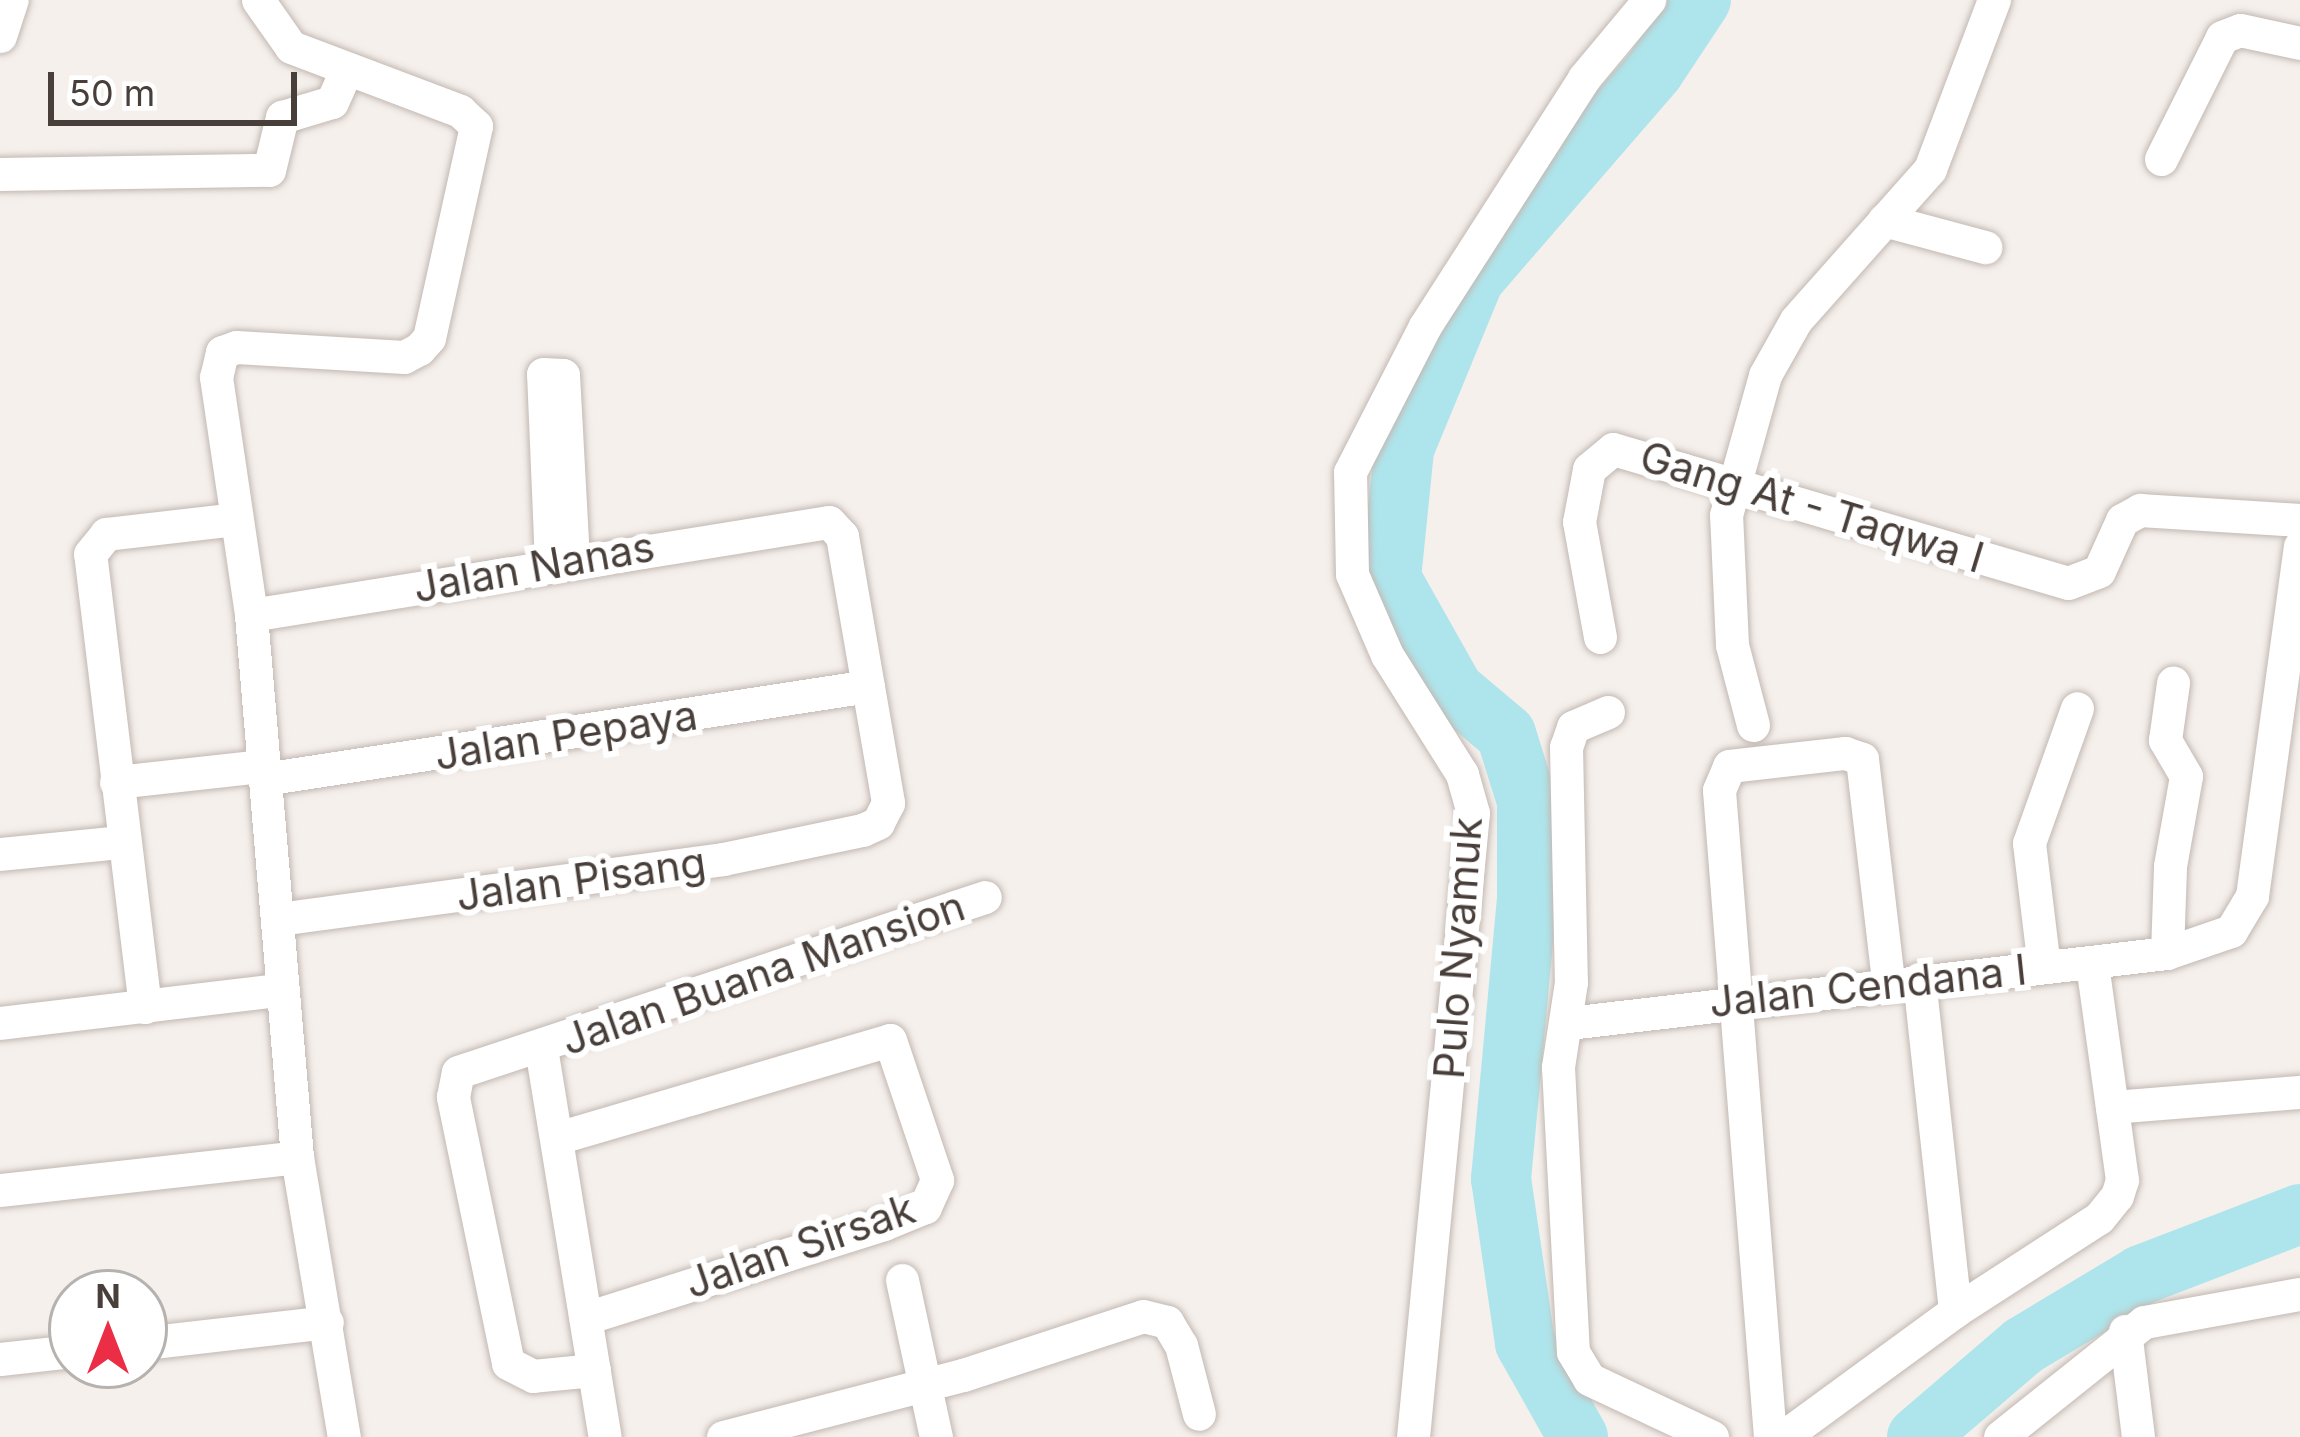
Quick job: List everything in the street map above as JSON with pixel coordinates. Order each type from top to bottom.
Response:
[{"type":"street","points":[[0,36],[12,0]]},
{"type":"street","points":[[258,0],[291,46],[460,111],[476,126],[429,338],[404,357],[236,346],[222,352],[216,377],[251,615],[280,919],[277,990],[297,1157],[344,1437]]},
{"type":"street","name":"Pulo Nyamuk","points":[[1413,1437],[1473,813],[1462,774],[1387,655],[1352,574],[1350,472],[1425,326],[1585,79],[1649,0]]},
{"type":"street","points":[[1753,725],[1730,622],[1731,481],[1776,348],[1930,169],[1946,137],[1994,0]]},
{"type":"street","points":[[2161,159],[2222,37],[2240,30],[2300,44]]},
{"type":"street","points":[[0,174],[268,170],[279,122],[332,102],[346,71]]},
{"type":"street","points":[[1884,220],[1985,247]]},
{"type":"street","name":"Gang At - Taqwa I","points":[[1600,637],[1579,523],[1589,469],[1603,453],[1626,449],[2068,584],[2099,572],[2122,520],[2140,510],[2300,520]]},
{"type":"street","points":[[146,1006],[120,842],[92,546],[106,534],[236,519]]},
{"type":"street","name":"Jalan Nanas","points":[[251,615],[816,519],[842,536],[868,686]]},
{"type":"street","name":"Jalan Cendana I","points":[[1568,1023],[1737,999],[2168,953],[2231,931],[2252,896],[2300,546]]},
{"type":"street","points":[[2168,953],[2170,866],[2186,776],[2164,740],[2173,683]]},
{"type":"street","name":"Jalan Pepaya","points":[[116,782],[263,772],[868,686]]},
{"type":"street","name":"Jalan Pisang","points":[[280,919],[723,859],[878,823],[888,803],[868,686]]},
{"type":"street","points":[[2044,967],[2030,843],[2077,708]]},
{"type":"street","points":[[1608,712],[1573,727],[1568,737],[1568,1023],[1558,1067],[1573,1352],[1589,1379],[1712,1437]]},
{"type":"street","points":[[1770,1437],[1719,778],[1738,761],[1845,753],[1869,768],[1954,1310]]},
{"type":"street","points":[[0,854],[120,842]]},
{"type":"street","name":"Jalan Buana Mansion","points":[[593,1370],[533,1376],[508,1363],[453,1097],[458,1072],[985,897]]},
{"type":"street","points":[[1783,1437],[1954,1310],[2099,1218],[2122,1180],[2092,963]]},
{"type":"street","points":[[0,1022],[277,990]]},
{"type":"street","name":"Jalan Sirsak","points":[[557,1138],[890,1040],[937,1180],[931,1202],[884,1224],[585,1318]]},
{"type":"street","name":"Jalan Buana Mansion","points":[[541,1048],[605,1437]]},
{"type":"street","points":[[2112,1107],[2300,1092]]},
{"type":"street","points":[[0,1190],[297,1157]]},
{"type":"street","points":[[1420,1278],[1417,1317],[1427,1327]]},
{"type":"street","points":[[902,1280],[936,1437]]},
{"type":"street","points":[[2000,1437],[2125,1331],[2156,1318],[2300,1295]]},
{"type":"street","points":[[723,1437],[1143,1316],[1166,1322],[1181,1345],[1199,1414]]},
{"type":"street","points":[[168,1339],[327,1322]]},
{"type":"street","points":[[2125,1331],[2138,1437]]},
{"type":"street","points":[[0,1359],[48,1354]]},
{"type":"waterway","points":[[1578,1437],[1525,1343],[1501,1179],[1527,901],[1527,801],[1506,734],[1454,690],[1391,578],[1404,449],[1474,279],[1654,71],[1701,0]]},
{"type":"waterway","points":[[1917,1437],[2023,1346],[2141,1275],[2300,1214]]}]
